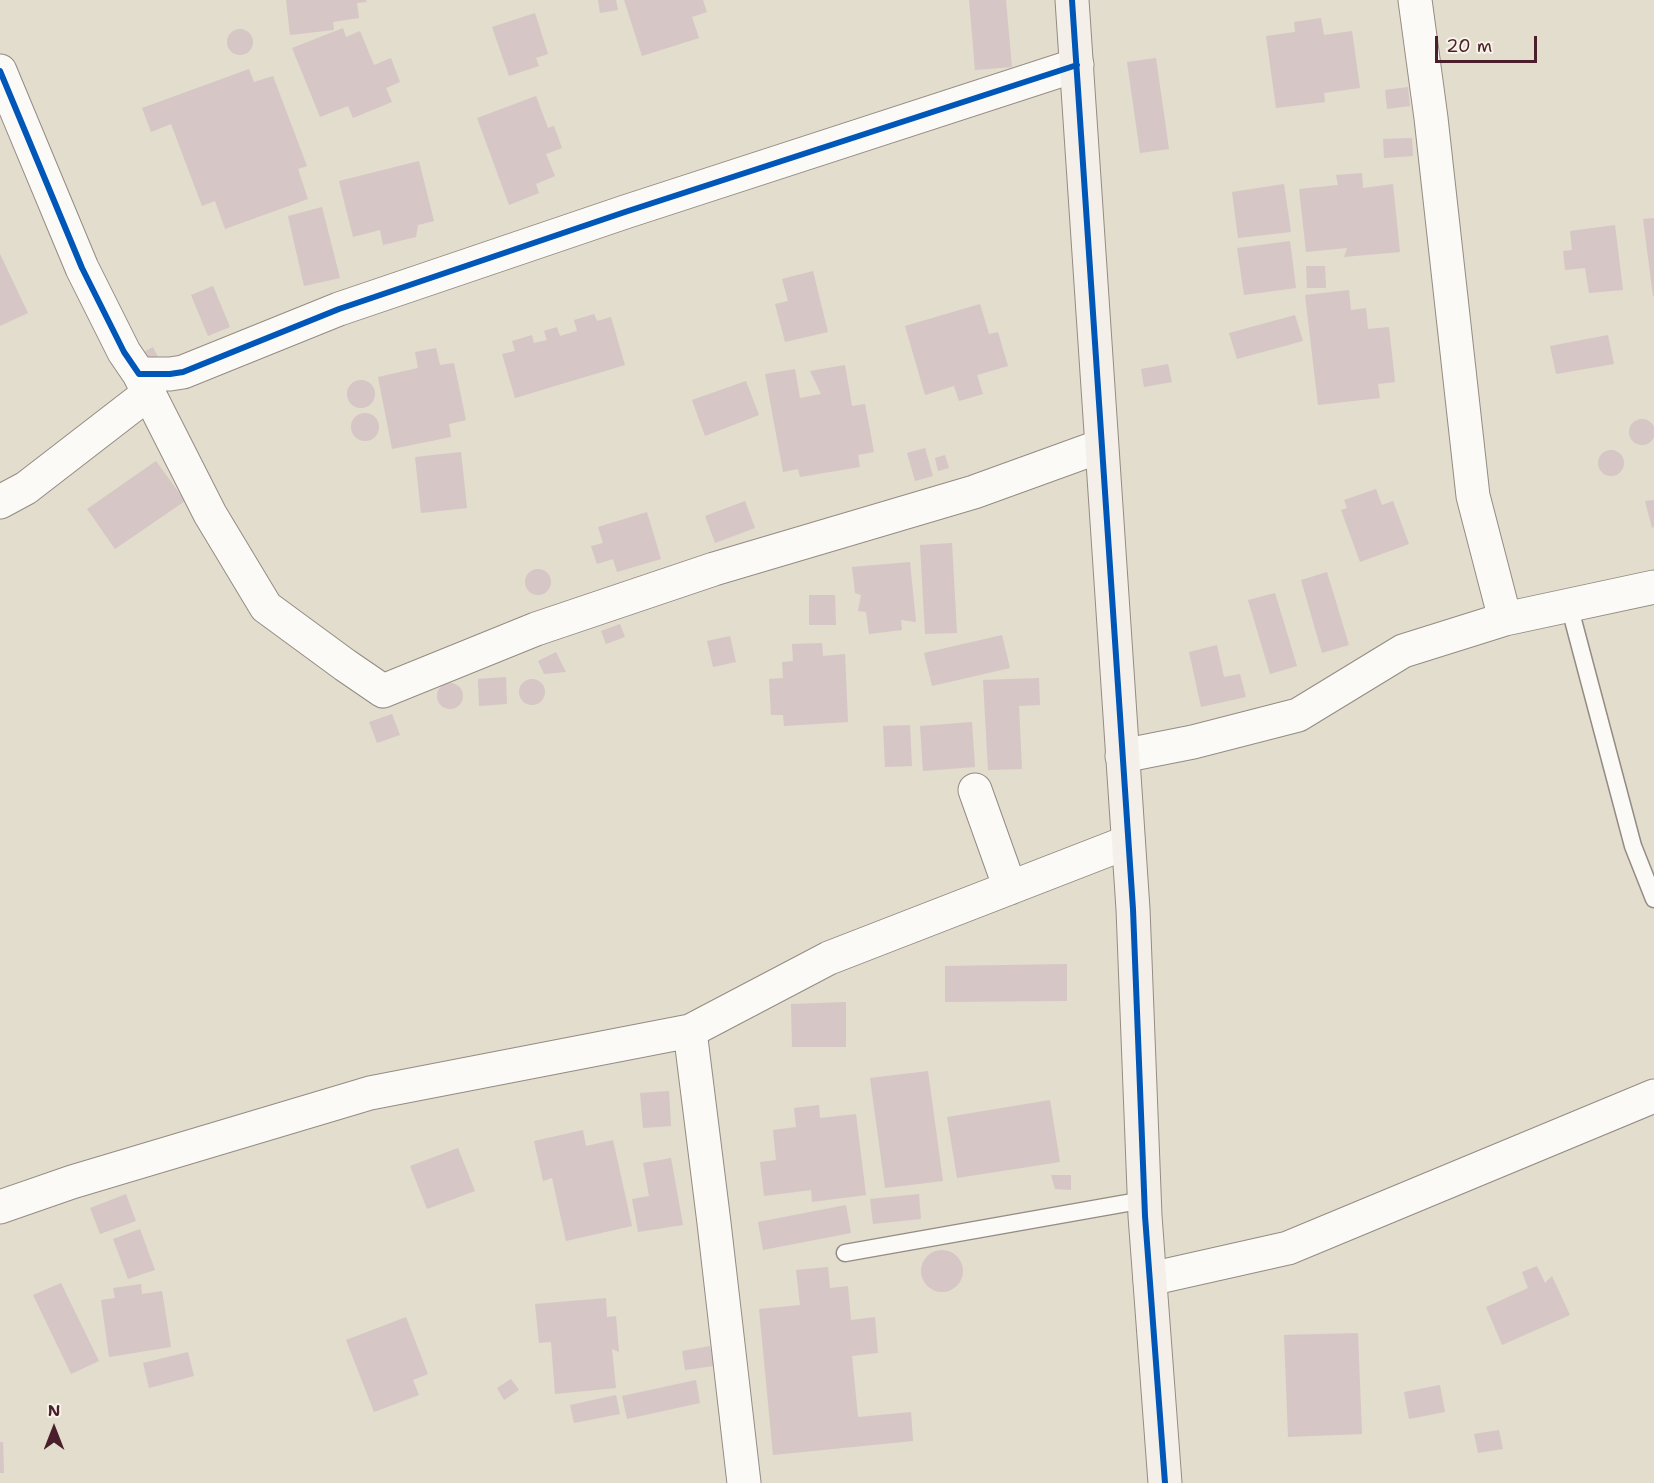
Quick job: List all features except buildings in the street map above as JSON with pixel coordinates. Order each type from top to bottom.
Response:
[{"type":"street","points":[[1072,0],[1133,909],[1144,1200],[1165,1483]]},
{"type":"street","points":[[1415,0],[1431,118],[1473,496],[1505,619]]},
{"type":"street","points":[[0,501],[26,488],[144,383],[183,372],[339,309],[670,197],[1077,65]]},
{"type":"street","points":[[0,71],[82,268],[124,352],[144,383],[210,514],[266,607],[383,691],[536,628],[714,569],[974,492],[1101,446]]},
{"type":"street","points":[[1122,756],[1193,742],[1298,715],[1403,651],[1505,619],[1654,587]]},
{"type":"street","points":[[975,790],[1010,888]]},
{"type":"street","points":[[0,1207],[72,1182],[370,1093],[690,1031],[829,958],[1128,842]]},
{"type":"street","points":[[690,1031],[744,1483]]},
{"type":"street","points":[[1150,1279],[1288,1248],[1654,1096]]},
{"type":"lane","points":[[1569,605],[1633,846],[1654,899]]},
{"type":"lane","points":[[844,1253],[1144,1200]]},
{"type":"cycle path","points":[[1072,0],[1133,909],[1145,1216],[1165,1483]]},
{"type":"cycle path","points":[[0,71],[82,268],[124,352],[139,374],[170,374],[183,372],[339,309],[625,212],[1077,65]]}]
